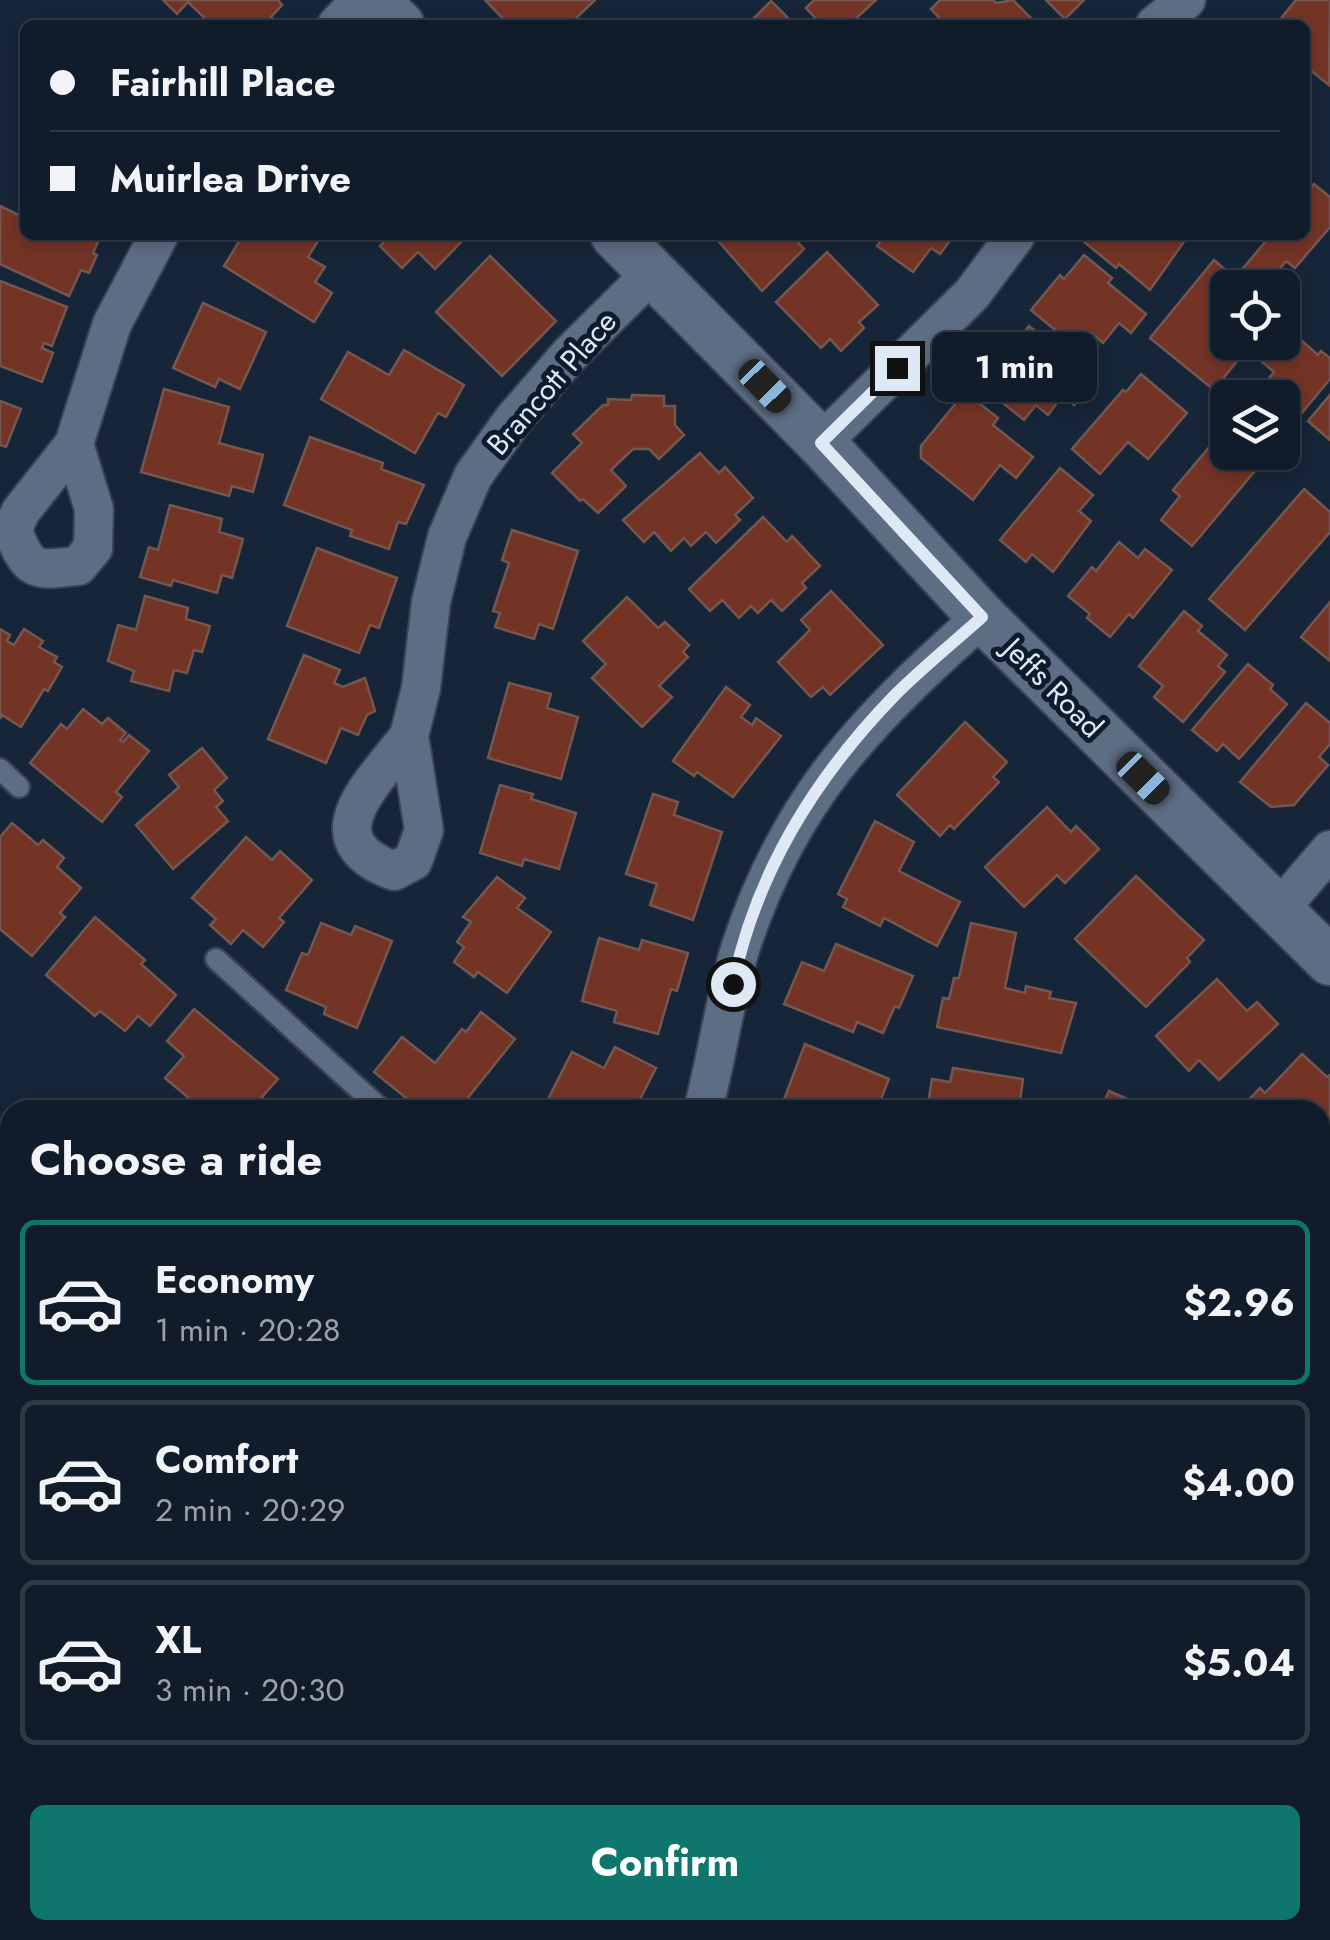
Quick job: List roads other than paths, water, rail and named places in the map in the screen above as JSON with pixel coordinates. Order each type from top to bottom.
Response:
[{"type":"street","points":[[342,20],[361,0]]},
{"type":"street","points":[[374,0],[395,20]]},
{"type":"street","points":[[1161,20],[1186,0]]},
{"type":"street","points":[[74,444],[112,324],[157,240]]},
{"type":"street","name":"Jeffs Road","points":[[620,240],[821,443],[982,617],[1330,961]]},
{"type":"street","points":[[821,443],[972,294],[1012,240]]},
{"type":"street","name":"Brancott Place","points":[[409,736],[447,536],[473,476],[513,420],[570,354],[653,272]]},
{"type":"street","points":[[705,1100],[740,949],[770,869],[806,802],[848,747],[897,693],[982,617]]},
{"type":"street","points":[[1278,912],[1330,850]]},
{"type":"lane","points":[[0,770],[20,786]]},
{"type":"lane","points":[[216,958],[371,1100]]}]
